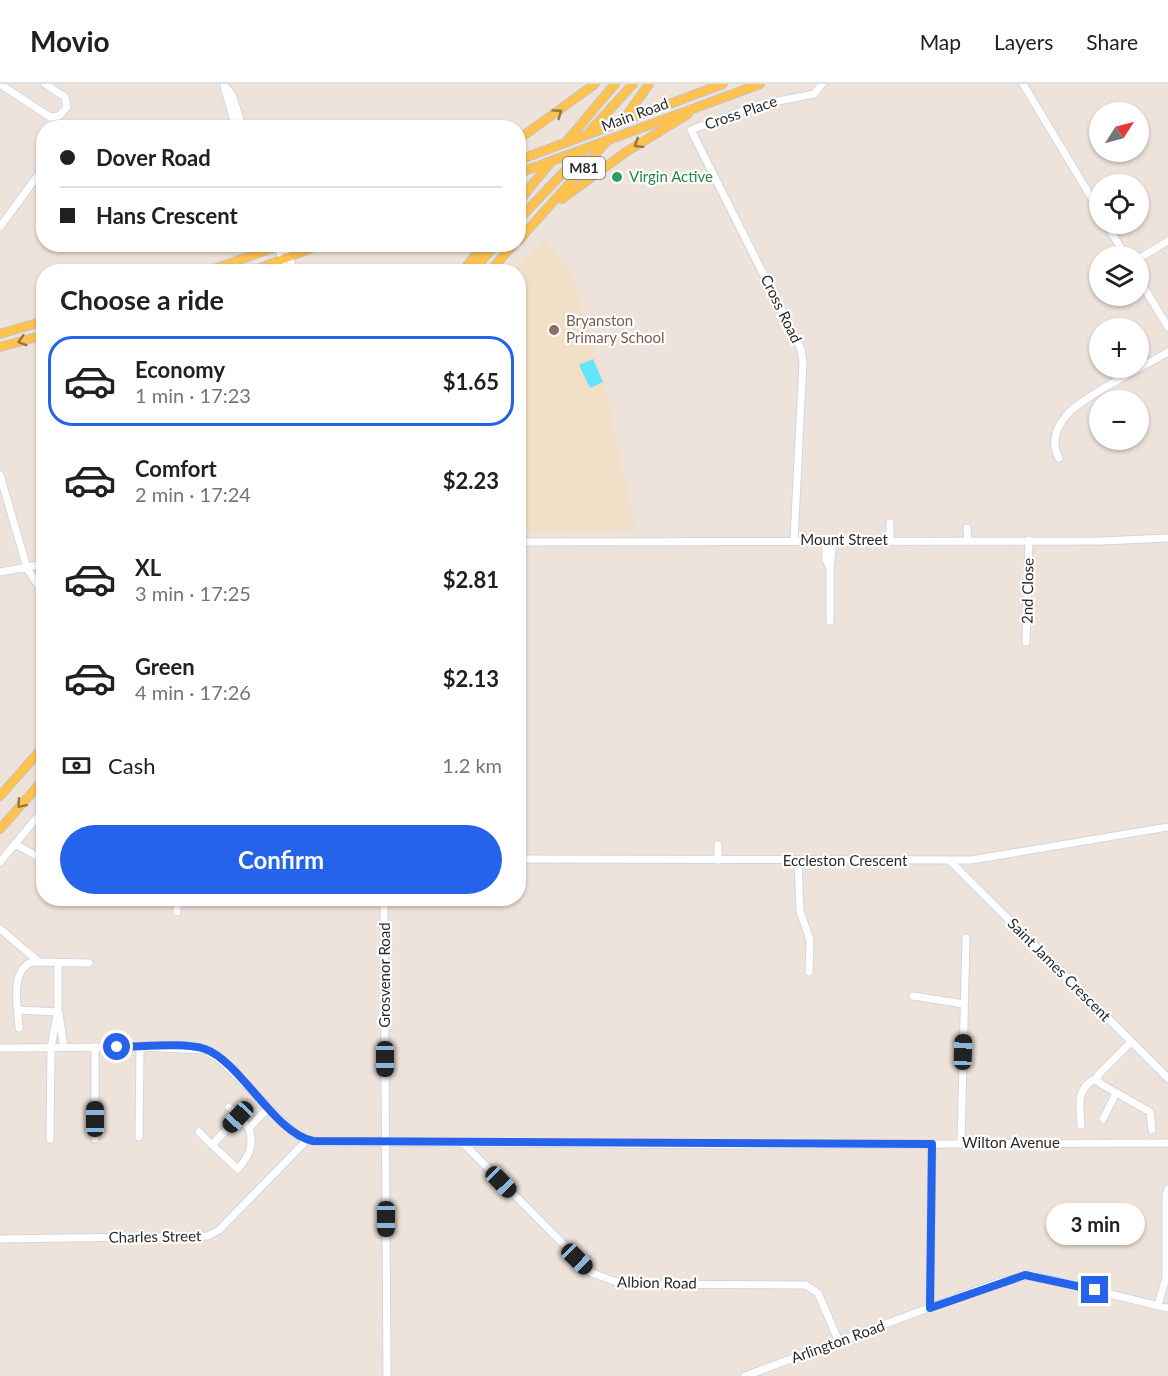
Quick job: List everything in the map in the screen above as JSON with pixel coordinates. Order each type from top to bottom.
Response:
[{"type":"main road","points":[[526,134],[595,84]]},
{"type":"main road","name":"M81","points":[[526,192],[615,84]]},
{"type":"main road","points":[[552,160],[584,136],[633,84]]},
{"type":"main road","name":"M81","points":[[526,233],[608,140],[649,84]]},
{"type":"main road","name":"Main Road","points":[[526,157],[723,84]]},
{"type":"main road","name":"Main Road","points":[[526,170],[760,84]]},
{"type":"main road","points":[[546,212],[626,152],[706,103]]},
{"type":"main road","points":[[526,212],[589,146],[621,123]]},
{"type":"main road","points":[[229,264],[261,252]]},
{"type":"main road","points":[[270,264],[301,252]]},
{"type":"main road","points":[[468,264],[478,252]]},
{"type":"main road","points":[[479,264],[489,252]]},
{"type":"main road","points":[[496,264],[507,252]]},
{"type":"main road","points":[[0,334],[36,323]]},
{"type":"main road","points":[[0,347],[36,337]]},
{"type":"main road","points":[[0,796],[36,755]]},
{"type":"main road","points":[[0,829],[36,788]]},
{"type":"street","points":[[0,84],[50,117],[59,116],[67,107],[66,97],[45,84]]},
{"type":"street","name":"Cross Place","points":[[691,130],[758,105],[814,94],[822,84]]},
{"type":"street","points":[[1023,84],[1089,194]]},
{"type":"street","points":[[224,85],[234,120]]},
{"type":"street","points":[[224,85],[232,95],[240,120]]},
{"type":"street","name":"Cross Road","points":[[691,130],[801,349],[803,362],[794,540]]},
{"type":"street","points":[[0,227],[36,178]]},
{"type":"street","points":[[1149,252],[1168,241]]},
{"type":"street","points":[[283,252],[289,264]]},
{"type":"street","points":[[285,258],[285,264]]},
{"type":"street","points":[[1149,296],[1168,327]]},
{"type":"street","points":[[1059,458],[1053,445],[1054,439],[1070,411],[1168,352]]},
{"type":"street","points":[[0,475],[27,568],[36,582]]},
{"type":"street","points":[[890,523],[890,540]]},
{"type":"street","points":[[967,528],[968,540]]},
{"type":"street","name":"Mount Street","points":[[526,542],[1168,538]]},
{"type":"street","name":"2nd Close","points":[[1026,642],[1029,540]]},
{"type":"street","points":[[830,541],[830,621]]},
{"type":"street","points":[[0,572],[36,566]]},
{"type":"street","points":[[0,862],[36,819]]},
{"type":"street","name":"Eccleston Crescent","points":[[526,858],[971,860],[1168,827]]},
{"type":"street","points":[[15,844],[36,856]]},
{"type":"street","points":[[718,845],[718,860]]},
{"type":"street","points":[[798,860],[800,911],[810,940],[809,972]]},
{"type":"street","name":"Saint James Crescent","points":[[950,861],[1168,1078]]},
{"type":"street","points":[[177,906],[177,912]]},
{"type":"street","name":"Grosvenor Road","points":[[384,906],[387,1376]]},
{"type":"street","points":[[0,929],[39,962]]},
{"type":"street","points":[[961,1143],[966,938]]},
{"type":"street","points":[[19,1028],[18,974],[28,964],[39,962],[89,963]]},
{"type":"street","points":[[51,1139],[51,1048],[57,1011],[58,963]]},
{"type":"street","points":[[913,996],[964,1004]]},
{"type":"street","points":[[18,1010],[57,1011]]},
{"type":"street","points":[[57,1011],[64,1048]]},
{"type":"street","points":[[1081,1125],[1079,1096],[1088,1083],[1097,1078],[1131,1042]]},
{"type":"street","points":[[94,1139],[95,1047]]},
{"type":"street","points":[[0,1048],[140,1047],[205,1050],[220,1060],[296,1134],[307,1140]]},
{"type":"street","points":[[139,1137],[140,1047]]},
{"type":"street","points":[[1097,1078],[1101,1084],[1150,1112],[1152,1130]]},
{"type":"street","points":[[1103,1119],[1116,1093]]},
{"type":"street","points":[[200,1132],[238,1169],[247,1159],[252,1146],[249,1128],[229,1107]]},
{"type":"street","points":[[249,1128],[268,1108]]},
{"type":"street","points":[[212,1145],[238,1117]]},
{"type":"street","name":"Wilton Avenue","points":[[307,1140],[740,1145],[1168,1143]]},
{"type":"street","name":"Charles Street","points":[[0,1239],[208,1236],[228,1221],[307,1140]]},
{"type":"street","name":"Albion Road","points":[[462,1142],[554,1236],[602,1279],[622,1284],[797,1284],[809,1286],[818,1293],[824,1304],[839,1342]]},
{"type":"street","points":[[930,1308],[932,1144]]},
{"type":"street","points":[[1158,1305],[1166,1278],[1166,1194],[1168,1189]]},
{"type":"street","name":"Arlington Road","points":[[745,1376],[1013,1277],[1031,1275],[1168,1308]]},
{"type":"shaded area","name":"Bryanston Primary School","points":[[544,240],[571,272],[606,388],[635,530],[526,531],[526,264],[519,264]]},
{"type":"water","points":[[593,359],[603,382],[590,388],[579,365]]},
{"type":"place","name":"Virgin Active","points":[[617,177]]},
{"type":"place","name":"Bryanston Primary School","points":[[554,330]]},
{"type":"route","points":[[117,1047],[192,1047],[212,1053],[296,1134],[313,1141],[740,1145],[932,1144],[930,1308],[1013,1277],[1025,1275],[1095,1290]]}]
